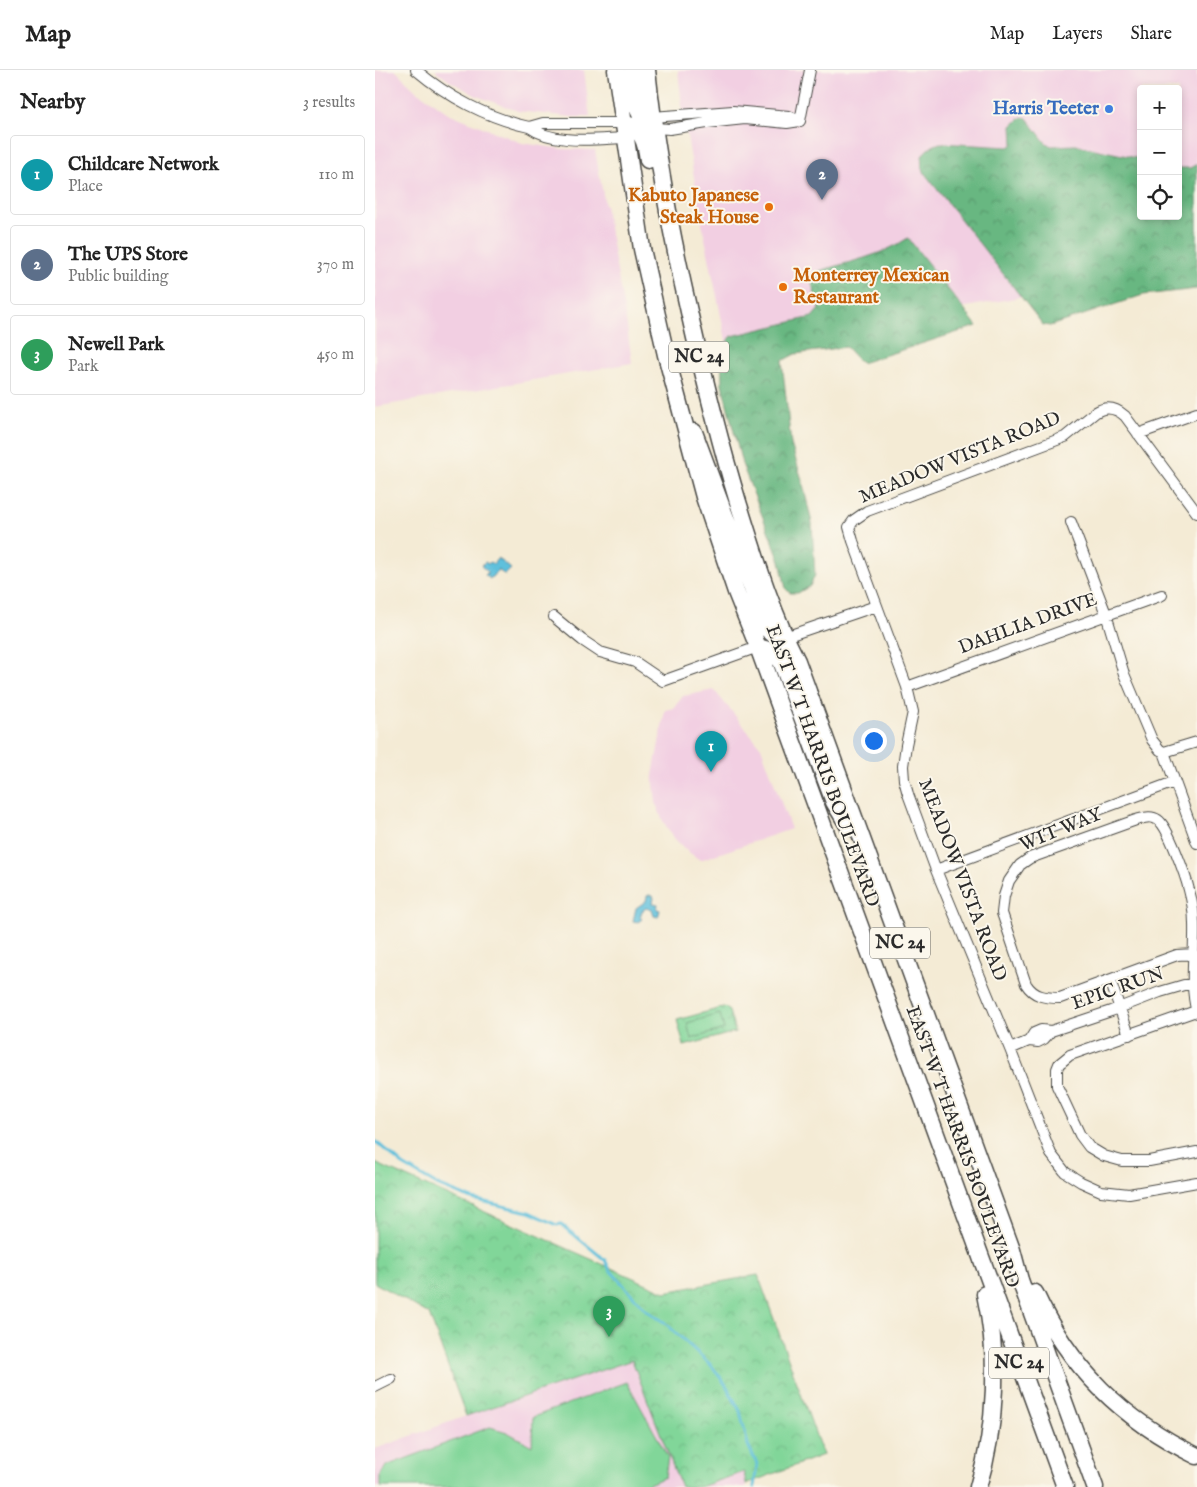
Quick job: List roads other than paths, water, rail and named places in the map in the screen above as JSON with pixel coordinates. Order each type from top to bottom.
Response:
[{"type":"main road","name":"EAST W T HARRIS BOULEVARD","points":[[616,70],[642,249],[675,393],[693,460],[719,543],[1065,1487]]},
{"type":"main road","points":[[632,70],[639,114],[645,122],[653,123]]},
{"type":"main road","name":"EAST W T HARRIS BOULEVARD","points":[[647,70],[664,196],[682,282],[708,398],[747,531],[785,637],[797,661],[1012,1250],[1020,1280],[1095,1487]]},
{"type":"main road","points":[[624,131],[633,127],[644,141],[666,246],[682,282]]},
{"type":"main road","points":[[675,393],[699,443],[767,629],[773,634],[785,637]]},
{"type":"main road","points":[[758,647],[771,651],[781,661],[834,802],[871,865]]},
{"type":"main road","points":[[973,1238],[990,1318],[994,1365],[994,1396],[991,1425],[977,1487]]},
{"type":"main road","points":[[1012,1250],[1054,1330],[1069,1354],[1094,1384],[1150,1429],[1197,1456]]},
{"type":"street","points":[[416,70],[440,88],[464,102],[508,122],[529,127],[542,135],[559,138],[624,131]]},
{"type":"street","points":[[653,123],[670,129],[745,119],[787,123],[800,121],[811,70]]},
{"type":"street","points":[[529,127],[543,123],[624,131]]},
{"type":"street","name":"MEADOW VISTA ROAD","points":[[1197,513],[1120,411],[1101,409],[1065,437],[867,511],[854,520],[849,527],[876,606],[907,687],[913,712],[905,745],[904,780],[936,870],[1051,1154],[1065,1172],[1101,1191],[1129,1194],[1197,1182]]},
{"type":"street","points":[[1138,434],[1197,412]]},
{"type":"street","points":[[1071,522],[1106,614],[1124,674],[1152,740],[1164,752],[1197,843]]},
{"type":"street","name":"DAHLIA DRIVE","points":[[907,687],[1162,595]]},
{"type":"street","points":[[785,637],[876,606]]},
{"type":"street","points":[[554,616],[582,640],[600,652],[635,662],[663,681],[758,647]]},
{"type":"street","points":[[1164,752],[1197,742]]},
{"type":"street","points":[[936,870],[1174,782]]},
{"type":"street","name":"WIT WAY","points":[[1193,954],[1177,955],[1060,998],[1044,998],[1030,990],[1002,913],[1004,896],[1009,881],[1020,866],[1030,858],[1149,816],[1158,820],[1171,842],[1189,890],[1194,923],[1193,954],[1197,1012]]},
{"type":"street","points":[[1110,980],[1129,1035]]},
{"type":"street","name":"EPIC RUN","points":[[1010,1049],[1029,1040],[1034,1033],[1041,1030],[1051,1031],[1120,1008],[1160,992],[1184,985],[1195,985]]},
{"type":"street","points":[[1197,1012],[1070,1055],[1059,1064],[1056,1075],[1057,1086],[1080,1135],[1089,1147],[1104,1156],[1122,1161],[1149,1161],[1197,1152]]},
{"type":"street","points":[[375,1387],[391,1379]]},
{"type":"water","points":[[498,558],[511,569],[505,575],[498,570],[490,579],[485,575],[488,572],[481,566],[485,562],[493,564]]},
{"type":"water","points":[[649,895],[654,898],[653,903],[658,904],[657,909],[660,910],[658,917],[654,916],[652,910],[646,908],[642,911],[640,917],[642,919],[638,922],[633,921],[636,908],[646,901]]},
{"type":"waterway","points":[[375,1141],[403,1165],[437,1185],[472,1199],[529,1212],[557,1225],[561,1224],[605,1260],[610,1270],[646,1310],[664,1322],[711,1365],[726,1385],[740,1411],[748,1445],[757,1464],[754,1487]]},
{"type":"place","name":"Harris Teeter","points":[[1109,109]]},
{"type":"place","name":"The UPS Store","points":[[822,200]]},
{"type":"place","name":"Kabuto Japanese Steak House","points":[[769,207]]},
{"type":"place","name":"Monterrey Mexican Restaurant","points":[[783,287]]},
{"type":"place","name":"Childcare Network","points":[[711,772]]},
{"type":"place","name":"Newell Park","points":[[609,1337]]}]
